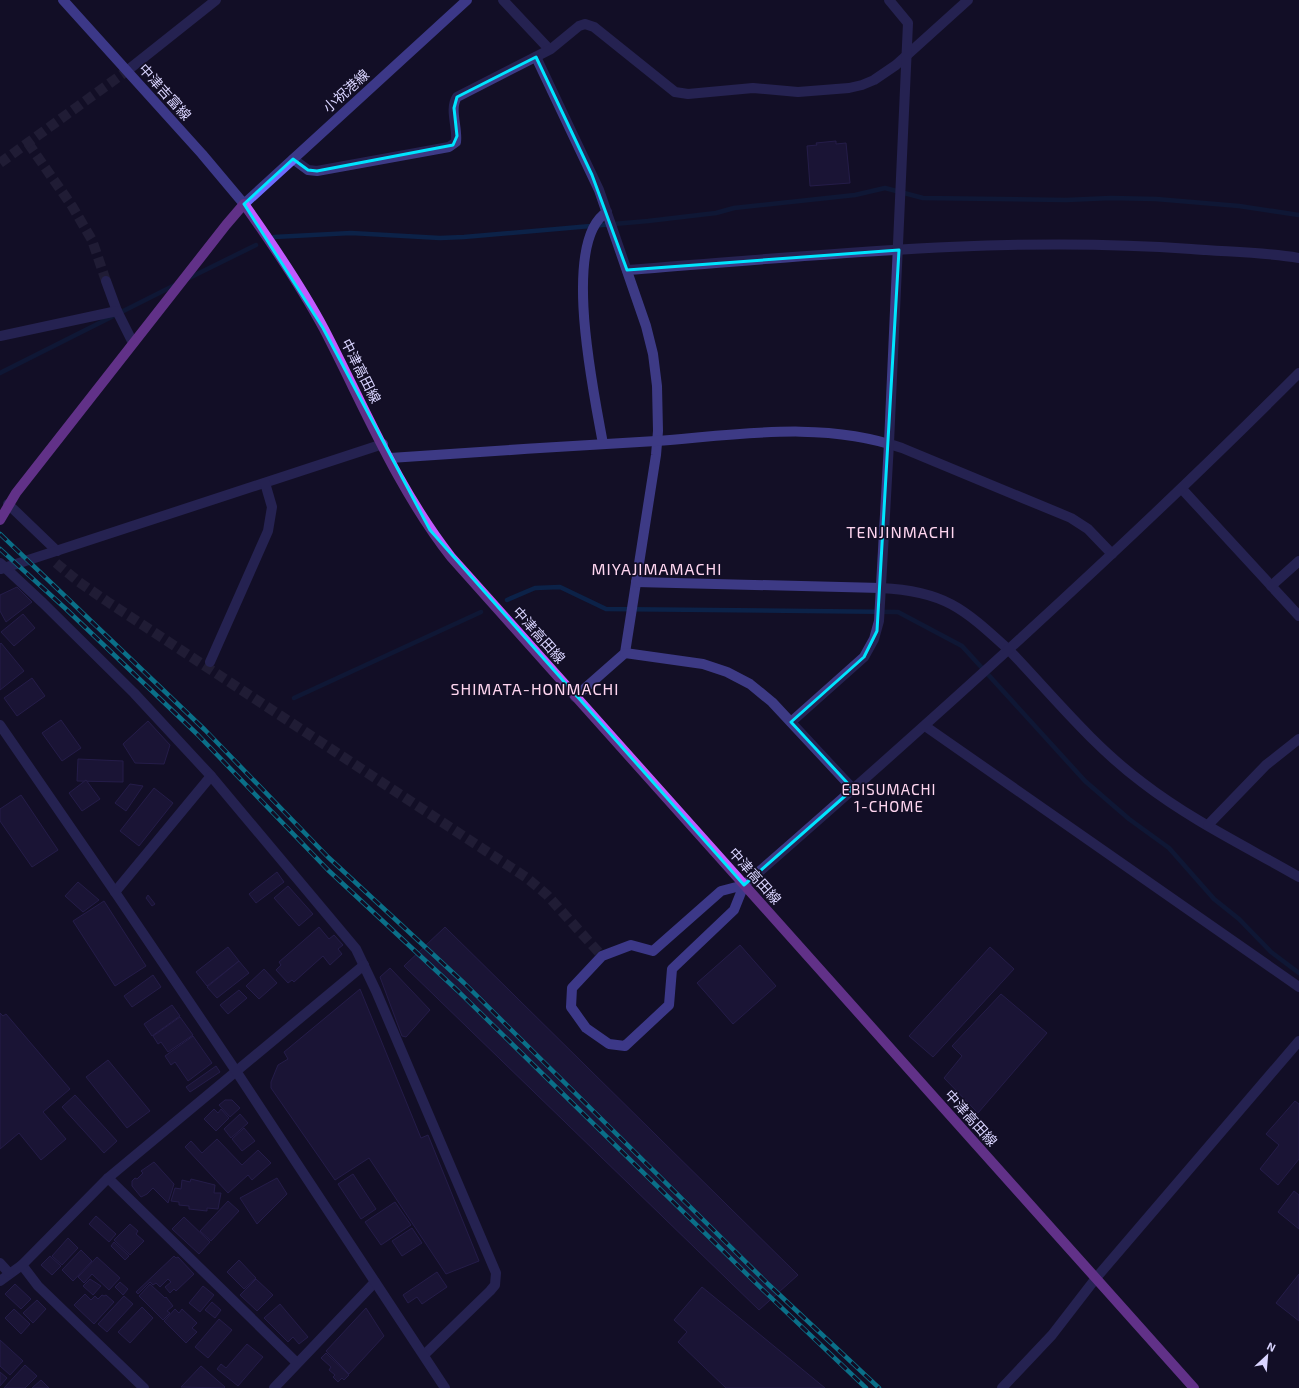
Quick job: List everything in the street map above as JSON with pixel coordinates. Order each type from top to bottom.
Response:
[{"type":"main road","name":"中津吉富線","points":[[63,0],[128,70],[244,204]]},
{"type":"main road","name":"小祝港線","points":[[244,204],[467,0]]},
{"type":"main road","points":[[1,516],[8,504],[133,343],[226,224],[244,204]]},
{"type":"main road","name":"中津高田線","points":[[244,204],[283,262],[319,321],[416,508],[442,546],[575,697],[1194,1388]]},
{"type":"main road","points":[[744,885],[734,910],[672,969],[669,1004],[625,1046],[609,1044],[586,1028],[571,1007],[572,988],[602,956],[631,945],[653,951],[721,891],[744,885]]},
{"type":"street","points":[[128,70],[216,0]]},
{"type":"street","points":[[503,0],[549,49]]},
{"type":"street","points":[[791,722],[857,664],[870,648],[877,631],[881,588],[889,443],[908,55],[908,23],[889,0]]},
{"type":"street","points":[[293,159],[308,170],[317,171],[448,147],[456,142],[457,132],[454,108],[457,97],[536,57],[579,26],[589,25],[675,92],[688,94],[753,88],[798,92],[850,88],[874,80],[896,66],[968,0]]},
{"type":"street","points":[[536,57],[592,175],[607,212],[646,326],[653,354],[658,400],[657,440],[625,653],[575,697]]},
{"type":"street","points":[[603,444],[585,335],[582,296],[589,243],[598,221],[607,212]]},
{"type":"street","points":[[627,270],[899,250],[1034,244],[1106,244],[1299,258]]},
{"type":"street","points":[[106,281],[117,311],[133,343]]},
{"type":"street","points":[[0,336],[117,311]]},
{"type":"street","points":[[744,885],[1009,650],[1182,489],[1299,373]]},
{"type":"street","points":[[390,458],[657,440],[809,432],[845,433],[889,443],[1071,518],[1092,532],[1112,554]]},
{"type":"street","points":[[2,567],[57,551],[383,444]]},
{"type":"street","points":[[210,662],[268,531],[272,507],[264,483]]},
{"type":"street","points":[[1182,489],[1299,616]]},
{"type":"street","points":[[8,504],[57,551]]},
{"type":"street","points":[[1271,586],[1299,561]]},
{"type":"street","points":[[2,567],[49,608],[129,687],[211,776],[356,949],[496,1273],[495,1285],[490,1291],[424,1355]]},
{"type":"street","points":[[636,582],[881,588],[925,594],[956,606],[974,618],[1009,650],[1106,752],[1162,798],[1299,877]]},
{"type":"street","points":[[625,653],[688,661],[727,672],[762,692],[853,789]]},
{"type":"street","points":[[0,725],[236,1072],[445,1388]]},
{"type":"street","points":[[925,726],[1299,986]]},
{"type":"street","points":[[1208,825],[1266,765],[1299,739]]},
{"type":"street","points":[[115,892],[211,776]]},
{"type":"street","points":[[0,1281],[22,1265],[108,1178],[364,965]]},
{"type":"street","points":[[1002,1388],[1052,1335],[1096,1278],[1299,1041]]},
{"type":"street","points":[[108,1178],[297,1363]]},
{"type":"street","points":[[0,1263],[9,1273]]},
{"type":"street","points":[[22,1265],[38,1286],[144,1388]]},
{"type":"street","points":[[274,1388],[375,1282]]},
{"type":"highlighted area","points":[[536,57],[592,175],[627,270],[899,250],[877,631],[864,657],[791,722],[853,789],[744,885],[430,530],[323,328],[244,204],[293,159],[308,170],[317,171],[453,145],[457,136],[454,108],[457,97]]},
{"type":"building","points":[[836,141],[836,144],[846,143],[850,183],[810,186],[807,146],[817,145],[816,143]]},
{"type":"building","points":[[17,587],[32,602],[6,622],[0,611],[0,595]]},
{"type":"building","points":[[23,614],[35,628],[14,646],[1,632]]},
{"type":"building","points":[[1,643],[24,671],[0,690],[0,644]]},
{"type":"building","points":[[32,678],[45,696],[17,716],[4,698]]},
{"type":"building","points":[[61,720],[81,748],[62,761],[42,733]]},
{"type":"building","points":[[148,721],[170,745],[164,764],[135,763],[123,744]]},
{"type":"building","points":[[78,759],[123,761],[123,782],[77,781]]},
{"type":"building","points":[[86,780],[100,799],[82,811],[69,793]]},
{"type":"building","points":[[130,784],[143,786],[126,811],[115,803]]},
{"type":"building","points":[[154,788],[173,803],[139,846],[120,831]]},
{"type":"building","points":[[21,795],[58,850],[32,867],[0,821],[0,809]]},
{"type":"building","points":[[277,872],[284,882],[256,903],[249,894]]},
{"type":"building","points":[[78,882],[99,900],[83,912],[65,896]]},
{"type":"building","points":[[288,886],[313,914],[299,926],[274,898]]},
{"type":"building","points":[[148,895],[155,904],[152,906],[146,898]]},
{"type":"building","points":[[104,901],[146,966],[115,986],[73,921]]},
{"type":"building","points":[[319,927],[329,939],[334,935],[343,945],[338,949],[342,954],[330,965],[323,956],[294,982],[292,980],[288,983],[276,970],[281,965],[279,962]]},
{"type":"building","points":[[445,927],[798,1275],[759,1310],[404,966]]},
{"type":"building","points":[[740,945],[776,986],[733,1024],[697,983]]},
{"type":"building","points":[[228,947],[239,961],[207,986],[196,972]]},
{"type":"building","points":[[990,947],[1014,969],[933,1057],[909,1036]]},
{"type":"building","points":[[239,961],[249,973],[217,998],[207,987]]},
{"type":"building","points":[[390,968],[430,1010],[406,1037],[402,1036],[380,977]]},
{"type":"building","points":[[264,969],[277,983],[259,999],[246,986]]},
{"type":"building","points":[[153,975],[161,987],[132,1007],[124,996]]},
{"type":"building","points":[[360,989],[421,1138],[428,1135],[479,1261],[446,1274],[369,1158],[335,1180],[271,1088],[271,1082],[278,1065],[288,1059],[284,1052]]},
{"type":"building","points":[[239,990],[247,998],[228,1014],[220,1005]]},
{"type":"building","points":[[1001,994],[1047,1033],[978,1113],[944,1078],[962,1056],[952,1046]]},
{"type":"building","points":[[172,1005],[180,1016],[152,1036],[144,1024]]},
{"type":"building","points":[[0,1013],[3,1016],[6,1014],[70,1089],[43,1112],[66,1139],[41,1160],[19,1133],[0,1149]]},
{"type":"building","points":[[180,1017],[193,1035],[168,1052],[161,1042],[158,1044],[153,1036]]},
{"type":"building","points":[[193,1036],[212,1063],[188,1081],[175,1062],[171,1065],[165,1056]]},
{"type":"building","points":[[108,1060],[150,1111],[127,1128],[86,1077]]},
{"type":"building","points":[[216,1066],[220,1072],[190,1092],[186,1087]]},
{"type":"building","points":[[75,1095],[117,1141],[104,1153],[62,1107]]},
{"type":"building","points":[[225,1100],[232,1100],[240,1108],[230,1117],[219,1105]]},
{"type":"building","points":[[1295,1101],[1299,1104],[1299,1159],[1278,1185],[1260,1169],[1279,1145],[1266,1134]]},
{"type":"building","points":[[214,1109],[218,1113],[221,1109],[229,1118],[216,1131],[204,1119]]},
{"type":"building","points":[[240,1114],[248,1123],[231,1138],[224,1129]]},
{"type":"building","points":[[244,1128],[255,1141],[242,1151],[232,1139]]},
{"type":"building","points":[[217,1139],[242,1165],[258,1150],[271,1163],[252,1180],[248,1175],[228,1193],[185,1147],[191,1141],[202,1153]]},
{"type":"building","points":[[154,1162],[174,1184],[168,1203],[153,1188],[141,1197],[132,1186],[132,1181],[135,1178],[137,1179],[143,1173],[141,1171]]},
{"type":"building","points":[[353,1174],[376,1209],[361,1219],[338,1184]]},
{"type":"building","points":[[277,1178],[287,1194],[257,1224],[240,1198]]},
{"type":"building","points":[[191,1179],[215,1185],[214,1193],[221,1193],[218,1209],[207,1208],[207,1211],[189,1209],[189,1206],[179,1205],[179,1202],[171,1201],[175,1188],[181,1189],[182,1180],[190,1182]]},
{"type":"building","points":[[1294,1191],[1299,1195],[1299,1229],[1278,1212]]},
{"type":"building","points":[[228,1201],[239,1211],[211,1241],[200,1231]]},
{"type":"building","points":[[395,1202],[411,1225],[381,1245],[365,1222]]},
{"type":"building","points":[[96,1216],[116,1234],[109,1242],[89,1224]]},
{"type":"building","points":[[184,1217],[210,1242],[199,1254],[172,1229]]},
{"type":"building","points":[[130,1224],[138,1231],[136,1234],[144,1241],[130,1255],[114,1240]]},
{"type":"building","points":[[412,1228],[422,1243],[402,1256],[392,1241]]},
{"type":"building","points":[[68,1238],[78,1248],[62,1265],[52,1256]]},
{"type":"building","points":[[114,1242],[129,1256],[125,1260],[111,1246]]},
{"type":"building","points":[[81,1250],[92,1261],[73,1281],[62,1270]]},
{"type":"building","points":[[50,1256],[61,1266],[52,1275],[41,1265]]},
{"type":"building","points":[[174,1256],[176,1258],[178,1257],[194,1274],[176,1291],[174,1289],[170,1293],[165,1287],[171,1282],[168,1279],[160,1287],[156,1283],[153,1285],[150,1282],[138,1294],[136,1292]]},
{"type":"building","points":[[97,1257],[120,1278],[109,1290],[92,1274],[84,1283],[78,1277]]},
{"type":"building","points":[[239,1260],[256,1278],[244,1289],[227,1272]]},
{"type":"building","points":[[437,1272],[447,1287],[422,1304],[417,1297],[408,1303],[403,1295]]},
{"type":"building","points":[[1299,1274],[1299,1321],[1276,1303]]},
{"type":"building","points":[[90,1279],[101,1286],[93,1295],[83,1286]]},
{"type":"building","points":[[256,1279],[273,1295],[257,1311],[240,1295]]},
{"type":"building","points":[[120,1282],[128,1289],[123,1295],[115,1287]]},
{"type":"building","points":[[15,1284],[31,1299],[21,1309],[5,1294]]},
{"type":"building","points":[[150,1284],[165,1298],[166,1297],[173,1306],[167,1311],[170,1313],[163,1320],[139,1296]]},
{"type":"building","points":[[203,1286],[214,1295],[200,1312],[189,1303]]},
{"type":"building","points":[[702,1287],[825,1388],[726,1388],[678,1342],[687,1332],[674,1320]]},
{"type":"building","points":[[85,1294],[91,1300],[95,1296],[98,1299],[102,1295],[106,1295],[114,1302],[94,1324],[74,1305]]},
{"type":"building","points":[[124,1296],[133,1304],[107,1332],[98,1324]]},
{"type":"building","points":[[37,1300],[46,1309],[33,1323],[23,1313]]},
{"type":"building","points":[[212,1302],[221,1310],[215,1318],[205,1310]]},
{"type":"building","points":[[280,1304],[308,1337],[299,1344],[293,1337],[288,1342],[264,1318]]},
{"type":"building","points":[[142,1307],[153,1318],[130,1343],[118,1332]]},
{"type":"building","points":[[366,1308],[384,1336],[349,1374],[326,1351]]},
{"type":"building","points":[[14,1309],[30,1324],[21,1334],[5,1318]]},
{"type":"building","points":[[175,1309],[179,1313],[182,1309],[197,1323],[192,1328],[197,1332],[186,1343],[164,1321]]},
{"type":"building","points":[[219,1319],[232,1330],[208,1358],[195,1347]]},
{"type":"building","points":[[0,1340],[23,1361],[10,1375],[0,1366]]},
{"type":"building","points":[[247,1344],[263,1357],[238,1386],[217,1369],[221,1364],[226,1368]]},
{"type":"building","points":[[326,1353],[349,1375],[344,1380],[342,1378],[338,1382],[333,1377],[335,1375],[329,1370],[331,1367],[321,1358]]},
{"type":"building","points":[[25,1365],[37,1376],[25,1388],[4,1388]]},
{"type":"building","points":[[201,1366],[225,1387],[181,1387]]},
{"type":"building","points":[[0,1372],[7,1378],[0,1386]]},
{"type":"building","points":[[41,1380],[49,1388],[32,1388]]},
{"type":"waterway","points":[[274,237],[351,233],[440,238],[464,237],[648,221],[716,213],[734,208],[855,195],[885,188],[923,198],[1066,200],[1111,198],[1156,199],[1239,206],[1299,215]]},
{"type":"waterway","points":[[187,279],[256,245]]},
{"type":"waterway","points":[[0,373],[175,285]]},
{"type":"waterway","points":[[507,600],[535,588],[560,587],[606,609],[898,612],[962,646],[1085,781],[1129,819],[1169,848],[1214,899],[1239,919],[1271,952],[1299,973]]},
{"type":"waterway","points":[[294,698],[481,612]]},
{"type":"tunnel","points":[[0,163],[128,70]]},
{"type":"tunnel","points":[[28,143],[72,206],[92,240],[106,281]]},
{"type":"tunnel","points":[[56,563],[79,582],[108,602],[527,878],[547,895],[602,956]]},
{"type":"railway","points":[[0,534],[205,730],[328,857],[464,983],[768,1284],[879,1388]]},
{"type":"railway","points":[[0,549],[66,609],[197,734],[328,870],[458,991],[762,1289],[866,1388]]},
{"type":"district","name":"TENJINMACHI","points":[[901,532]]},
{"type":"district","name":"MIYAJIMAMACHI","points":[[657,569]]},
{"type":"district","name":"SHIMATA-HONMACHI","points":[[535,689]]},
{"type":"district","name":"EBISUMACHI 1-CHOME","points":[[889,798]]}]
